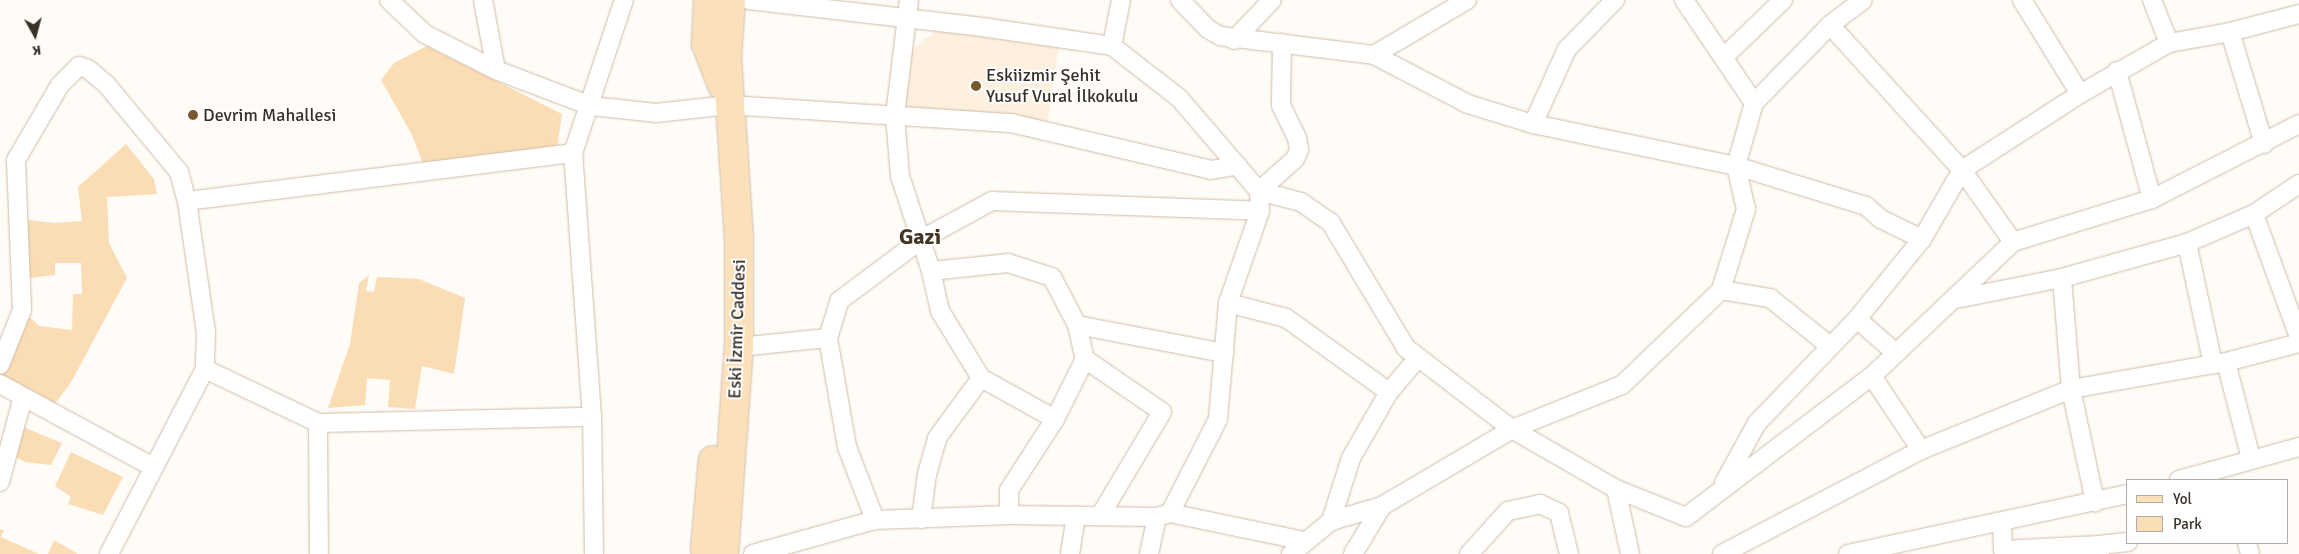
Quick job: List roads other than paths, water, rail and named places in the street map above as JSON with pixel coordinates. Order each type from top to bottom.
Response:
[{"type":"main road","name":"Eski İzmir Caddesi","points":[[708,0],[706,44],[730,105]]},
{"type":"main road","name":"Eski İzmir Caddesi","points":[[724,554],[739,347],[739,238],[727,57],[731,0]]},
{"type":"main road","points":[[705,554],[717,418],[739,347]]},
{"type":"street","points":[[389,0],[425,34],[496,70],[591,106],[656,113],[730,105],[1011,123],[1211,170],[1238,165]]},
{"type":"street","points":[[483,0],[496,70]]},
{"type":"street","points":[[594,554],[592,417],[573,153],[591,106],[610,35],[624,0]]},
{"type":"street","points":[[749,0],[907,18],[1112,46],[1179,98],[1259,191],[1260,211],[1228,303],[1218,419],[1163,515],[1149,554]]},
{"type":"street","points":[[909,0],[895,116],[900,176],[922,239],[940,310],[981,378],[1055,419]]},
{"type":"street","points":[[1112,46],[1121,0]]},
{"type":"street","points":[[1180,0],[1208,29],[1234,40],[1282,43],[1374,55],[1468,104],[1533,124],[1736,166],[1866,206],[1881,219],[1922,239]]},
{"type":"street","points":[[1234,40],[1272,0]]},
{"type":"street","points":[[1374,55],[1467,0]]},
{"type":"street","points":[[1533,124],[1567,49],[1615,0]]},
{"type":"street","points":[[1684,0],[1754,102]]},
{"type":"street","points":[[1724,57],[1782,0]]},
{"type":"street","points":[[1291,554],[1304,541],[1330,521],[1382,506],[1512,429],[1622,385],[1721,290],[1746,209],[1736,166],[1754,102],[1830,25],[1863,0]]},
{"type":"street","points":[[2022,0],[2080,94]]},
{"type":"street","points":[[2152,0],[2168,43]]},
{"type":"street","points":[[1721,489],[1758,423],[1857,319],[1922,239],[1962,170],[2116,71],[2168,43],[2230,32],[2299,14]]},
{"type":"street","points":[[1830,25],[1962,170],[2014,242]]},
{"type":"street","points":[[2230,32],[2264,144]]},
{"type":"street","points":[[1259,191],[1295,160],[1299,150],[1280,98],[1282,43]]},
{"type":"street","points":[[0,365],[22,310],[16,160],[60,85],[79,66],[88,69],[106,84],[179,172],[187,200],[206,332],[205,369],[109,554]]},
{"type":"street","points":[[2116,71],[2152,199]]},
{"type":"street","points":[[1259,191],[1301,202],[1332,223],[1398,338],[1417,360],[1512,429],[1616,489],[1686,517],[1872,376],[2014,242],[2152,199],[2264,144],[2299,124]]},
{"type":"street","points":[[187,200],[573,153]]},
{"type":"street","points":[[1955,299],[2062,278],[2187,243],[2254,214],[2299,184]]},
{"type":"street","points":[[875,520],[847,447],[828,338],[839,301],[922,239],[992,201],[1260,211]]},
{"type":"street","points":[[2254,214],[2299,337]]},
{"type":"street","points":[[2187,243],[2219,363],[2251,459]]},
{"type":"street","points":[[931,271],[1008,263],[1052,277],[1077,325],[1085,359],[1055,419],[1009,490],[1009,515]]},
{"type":"street","points":[[2062,278],[2071,389],[2095,502]]},
{"type":"street","points":[[1721,290],[1770,298],[1830,346]]},
{"type":"street","points":[[1228,303],[1286,318],[1389,392]]},
{"type":"street","points":[[1857,319],[1896,353]]},
{"type":"street","points":[[1077,325],[1224,353]]},
{"type":"street","points":[[739,347],[828,338]]},
{"type":"street","points":[[1722,554],[1921,450],[2071,389],[2219,363],[2299,343]]},
{"type":"street","points":[[1085,359],[1162,412],[1100,516]]},
{"type":"street","points":[[1330,521],[1351,458],[1389,392],[1417,360]]},
{"type":"street","points":[[205,369],[318,423],[592,417]]},
{"type":"street","points":[[1872,376],[1921,450]]},
{"type":"street","points":[[921,519],[926,474],[938,438],[981,378]]},
{"type":"street","points":[[0,384],[153,467]]},
{"type":"street","points":[[0,482],[23,396]]},
{"type":"street","points":[[318,423],[319,554]]},
{"type":"street","points":[[2182,479],[2299,447]]},
{"type":"street","points":[[1616,489],[1630,554]]},
{"type":"street","points":[[1848,554],[2126,494]]},
{"type":"street","points":[[1470,554],[1508,511],[1540,504],[1560,513],[1569,554]]},
{"type":"street","points":[[1353,554],[1382,506]]},
{"type":"street","points":[[753,554],[875,520],[1009,515],[1163,515],[1304,541]]},
{"type":"street","points":[[1070,554],[1076,515]]},
{"type":"street","points":[[2002,522],[2003,550],[2099,550],[2126,543]]},
{"type":"place","name":"Eskiizmir Şehit Yusuf Vural İlkokulu","points":[[976,86]]},
{"type":"place","name":"Devrim Mahallesi","points":[[193,115]]},
{"type":"district","name":"Gazi","points":[[920,237]]}]
